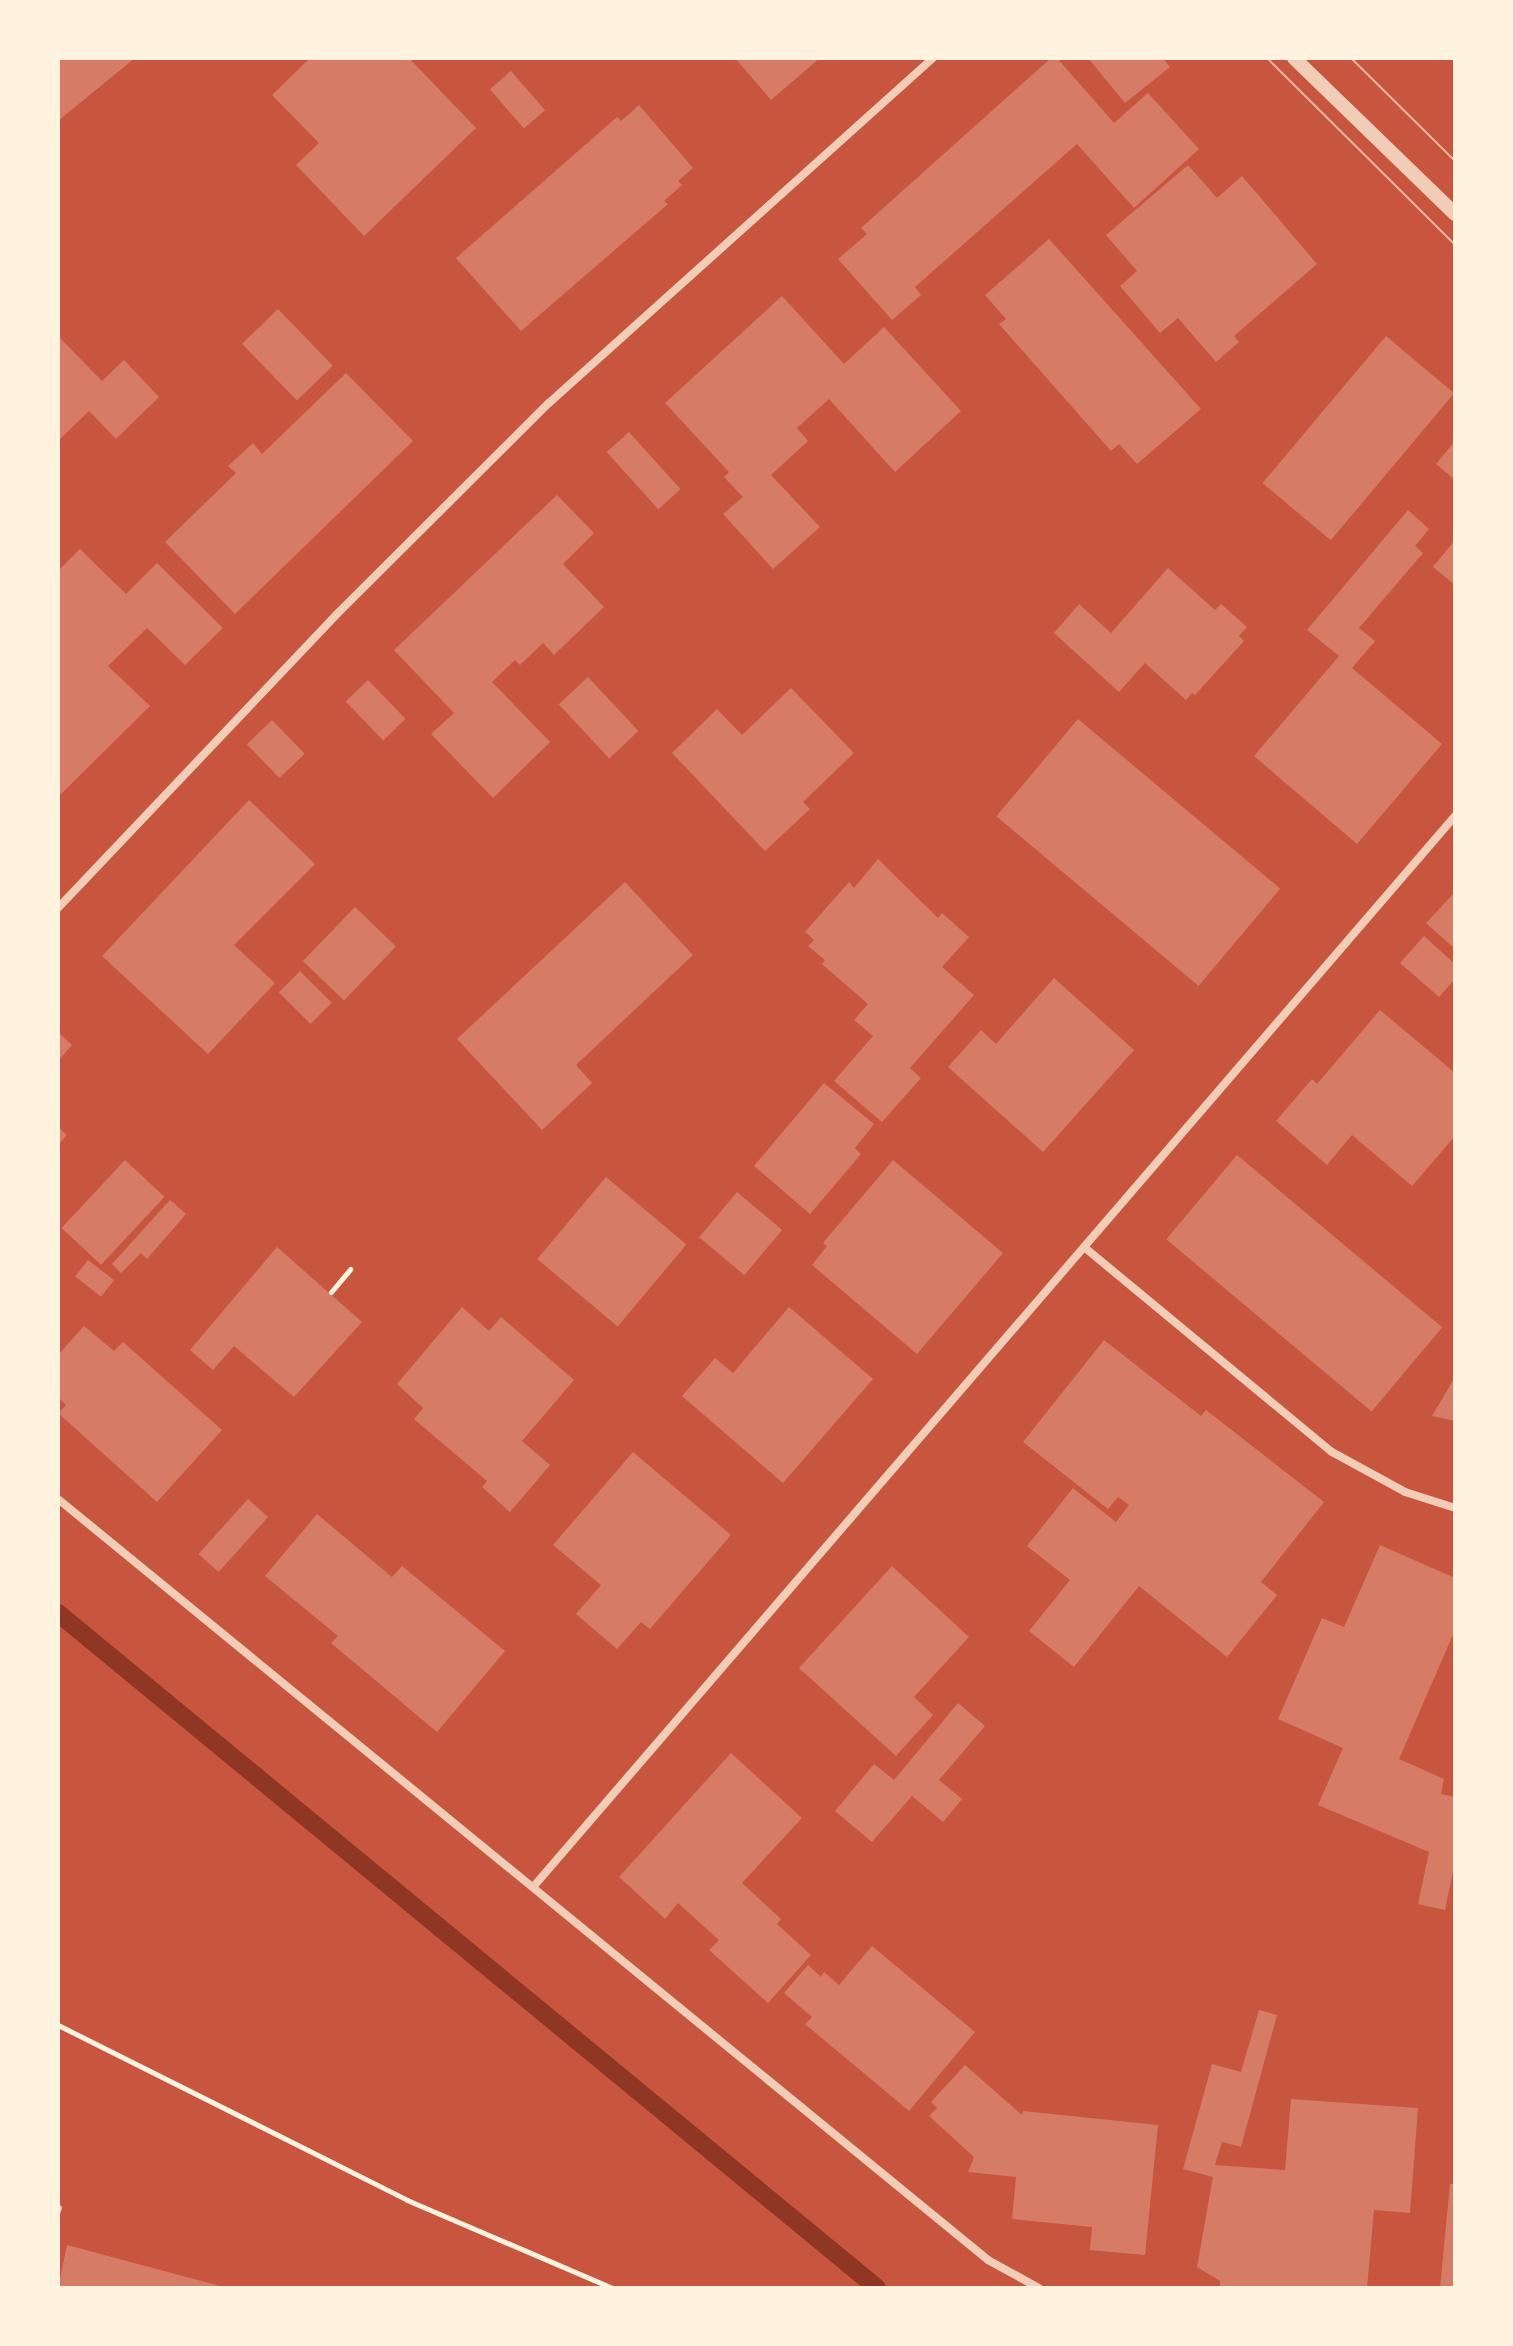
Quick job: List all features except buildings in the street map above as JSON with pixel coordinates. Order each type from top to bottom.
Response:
[{"type":"street","points":[[58,908],[337,614],[549,403],[933,58]]},
{"type":"street","points":[[1294,58],[1455,214]]},
{"type":"street","points":[[534,1886],[1455,816]]},
{"type":"street","points":[[1084,1247],[1332,1452],[1405,1492],[1455,1508]]},
{"type":"street","points":[[58,1499],[988,2260],[1039,2288]]},
{"type":"path","points":[[331,1292],[350,1269]]},
{"type":"path","points":[[58,2025],[407,2200],[612,2288]]},
{"type":"waterway","points":[[58,1613],[877,2288]]},
{"type":"tram line","points":[[1267,58],[1455,245]]},
{"type":"tram line","points":[[1351,58],[1455,161]]}]
